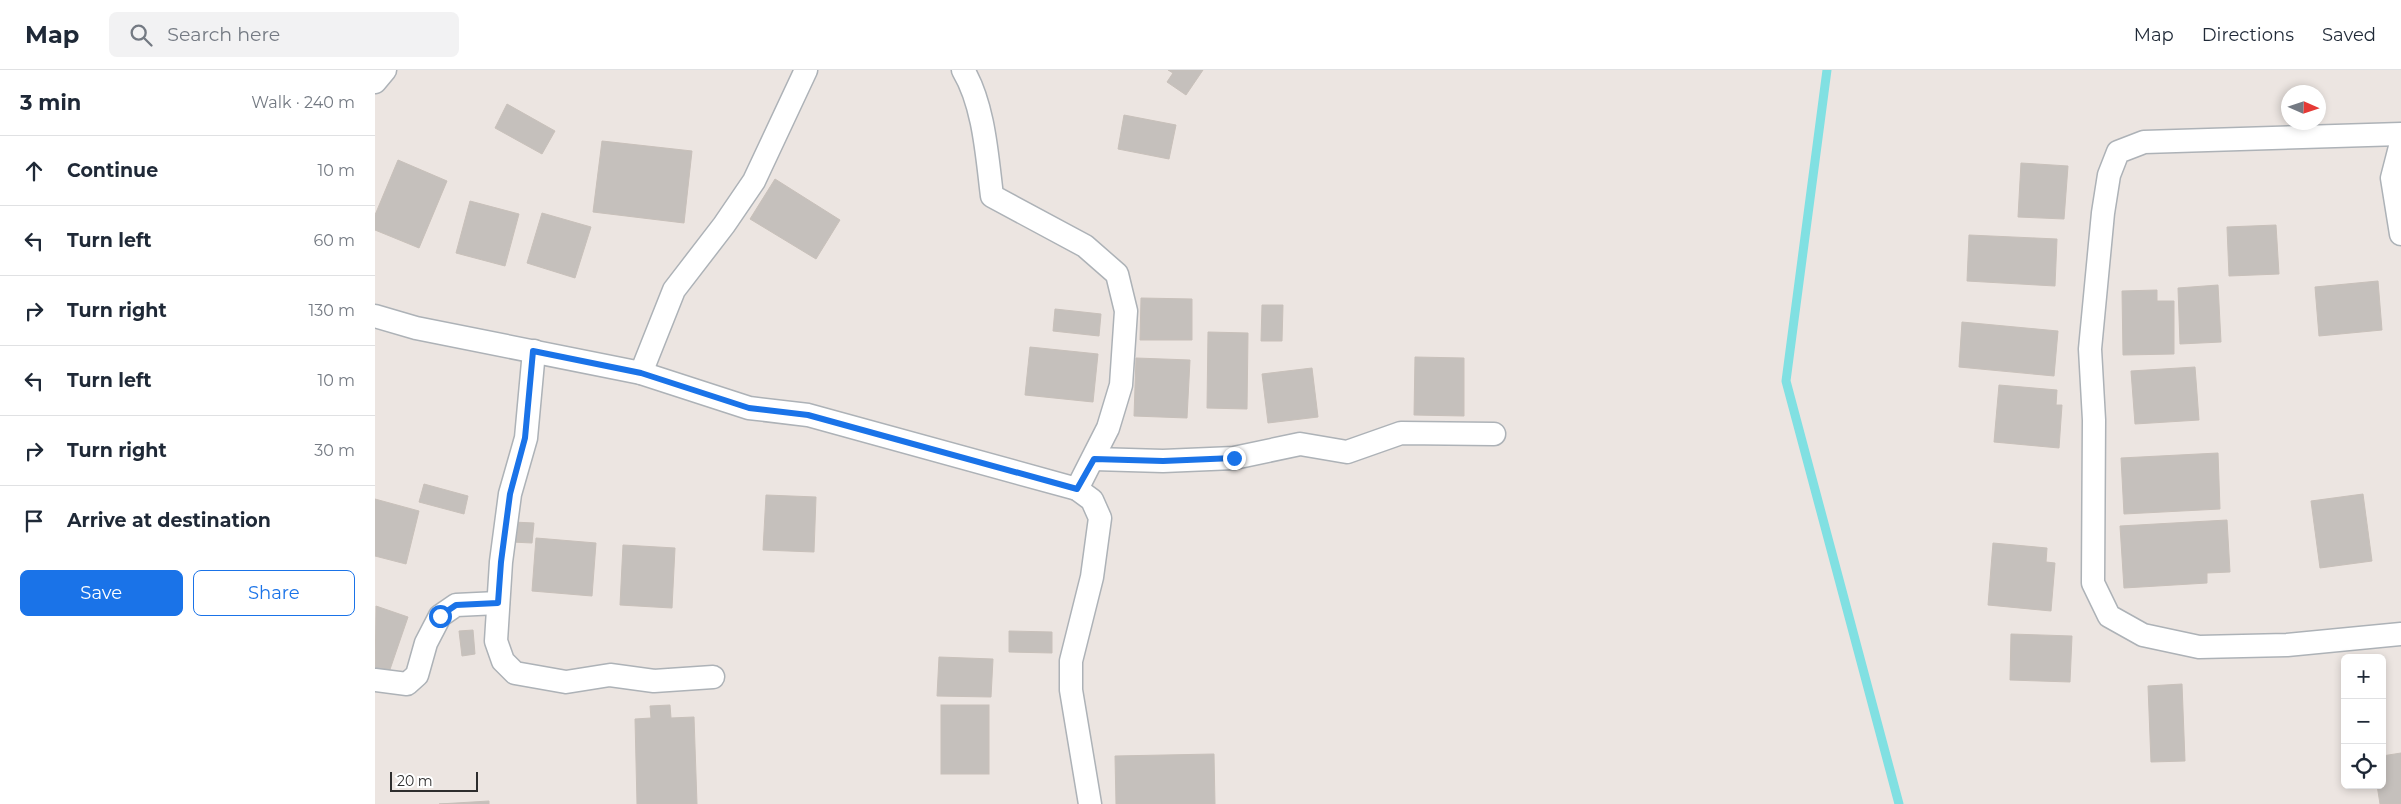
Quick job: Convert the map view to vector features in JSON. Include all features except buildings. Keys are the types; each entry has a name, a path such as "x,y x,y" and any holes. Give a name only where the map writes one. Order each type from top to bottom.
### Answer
{"street":[{"path":"375,82 385,70"},
{"path":"641,373 674,290 724,225 754,181 806,70"},
{"path":"963,70 970,82 985,139 992,196 1085,246 1117,274 1126,311 1121,385 1108,428 1094,459 1077,489"},
{"path":"2401,134 2144,142 2119,152 2109,175 2103,213 2090,349 2094,420 2093,583 2109,616 2143,635 2199,648 2287,645 2401,634"},
{"path":"2401,143 2392,178 2401,234"},
{"path":"375,316 416,328 641,373 749,408 808,415 1077,489 1092,500 1100,518 1091,577 1071,661 1071,690 1090,804"},
{"path":"533,351 525,438 510,494 501,562 496,641 503,661 515,673 566,682 610,674 653,681 713,678"},
{"path":"1094,459 1163,461 1234,458 1300,444 1347,452 1401,433 1494,434"},
{"path":"375,680 407,684 417,675 426,642 440,616 456,605 498,603"}],"waterway":[{"path":"1827,70 1786,381 1899,804"}],"route":[{"path":"440,616 456,605 498,603 501,562 510,494 525,438 533,351 641,373 749,408 808,415 1077,489 1094,459 1163,461 1234,458"}]}
